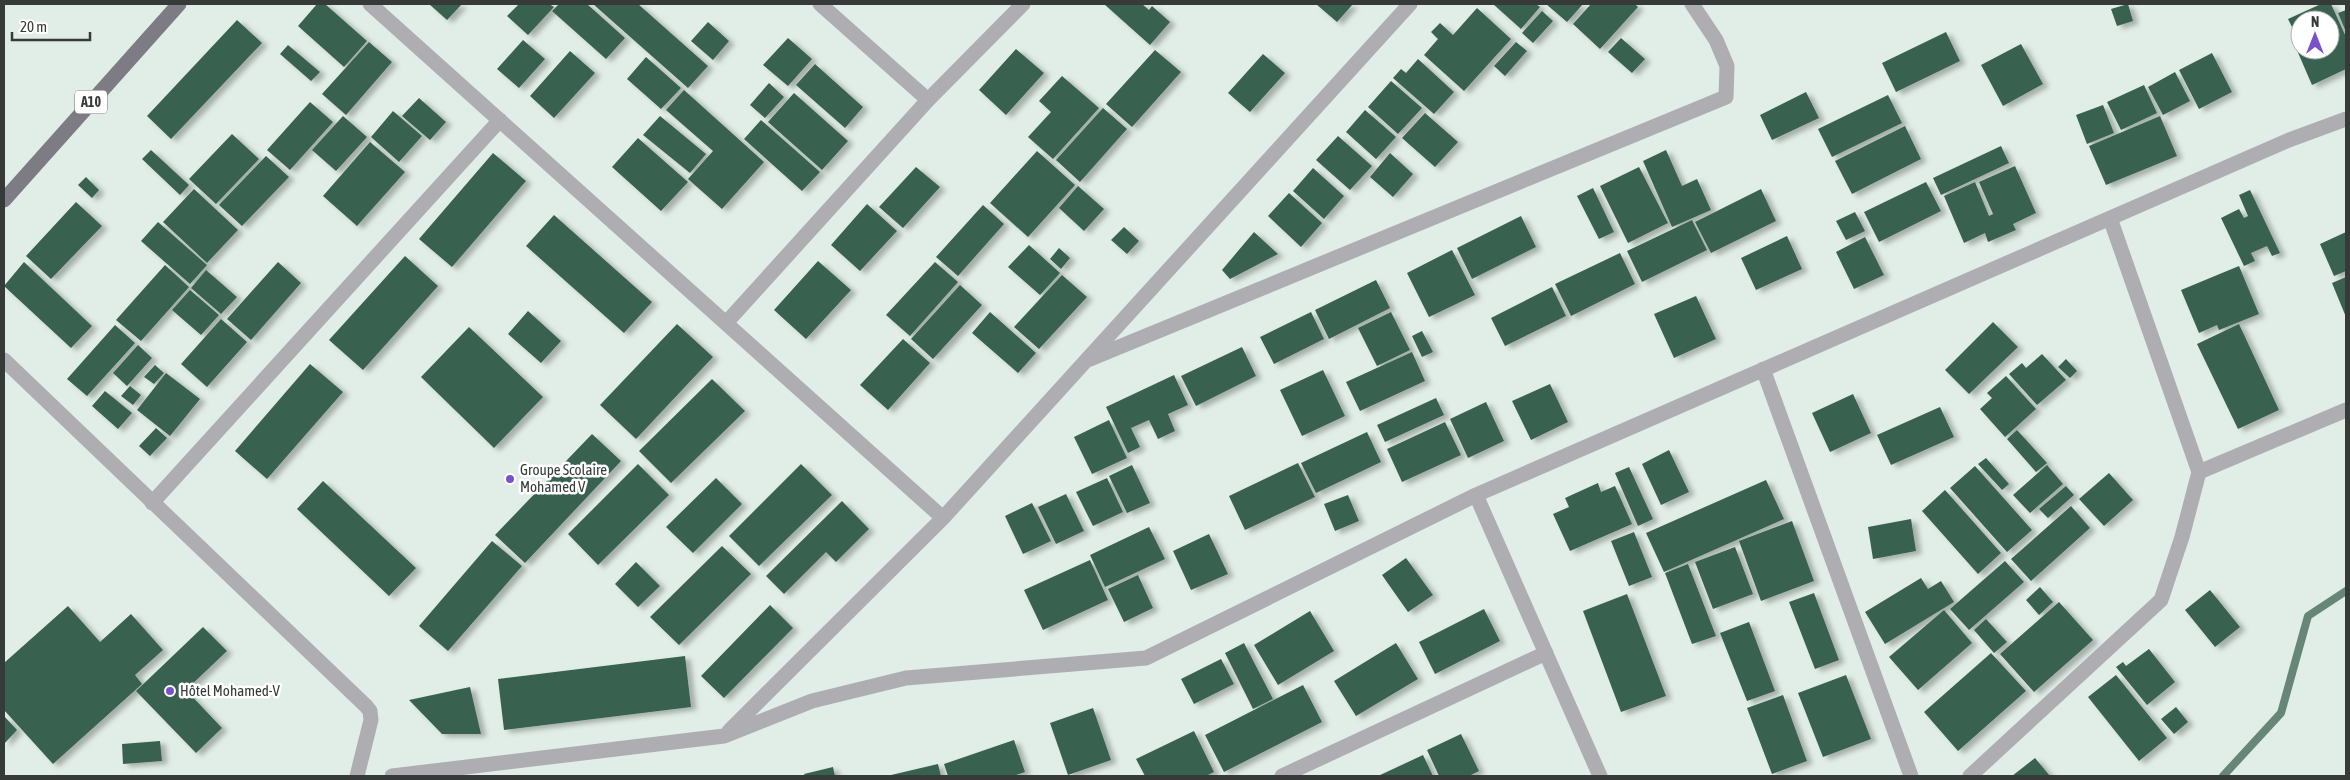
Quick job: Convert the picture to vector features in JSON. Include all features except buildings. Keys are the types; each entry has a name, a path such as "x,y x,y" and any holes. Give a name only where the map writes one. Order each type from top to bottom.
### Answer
{"main road":[{"name":"A10","path":"4,200 179,4"}],"street":[{"path":"370,4 943,518"},
{"path":"820,4 928,100"},
{"path":"726,323 928,100 1023,4"},
{"path":"724,736 943,518 1410,4"},
{"path":"1085,362 1726,97 1728,66 1716,40 1692,4"},
{"path":"392,776 724,736 812,702 906,678 1146,658 1476,495 2290,140 2346,119"},
{"path":"152,503 500,120"},
{"path":"1970,776 2161,600 2182,537 2199,472 2110,218"},
{"path":"4,360 366,706 370,711 371,720 357,776"},
{"path":"1763,369 1912,776"},
{"path":"2199,472 2346,410"},
{"path":"1476,495 1600,776"},
{"path":"1282,776 1546,653"}],"waterway":[{"path":"2223,776 2281,713 2308,616 2346,591"}],"place":[{"name":"Groupe Scolaire Mohamed V","path":"510,479"},
{"name":"Hôtel Mohamed-V","path":"170,691"}]}
